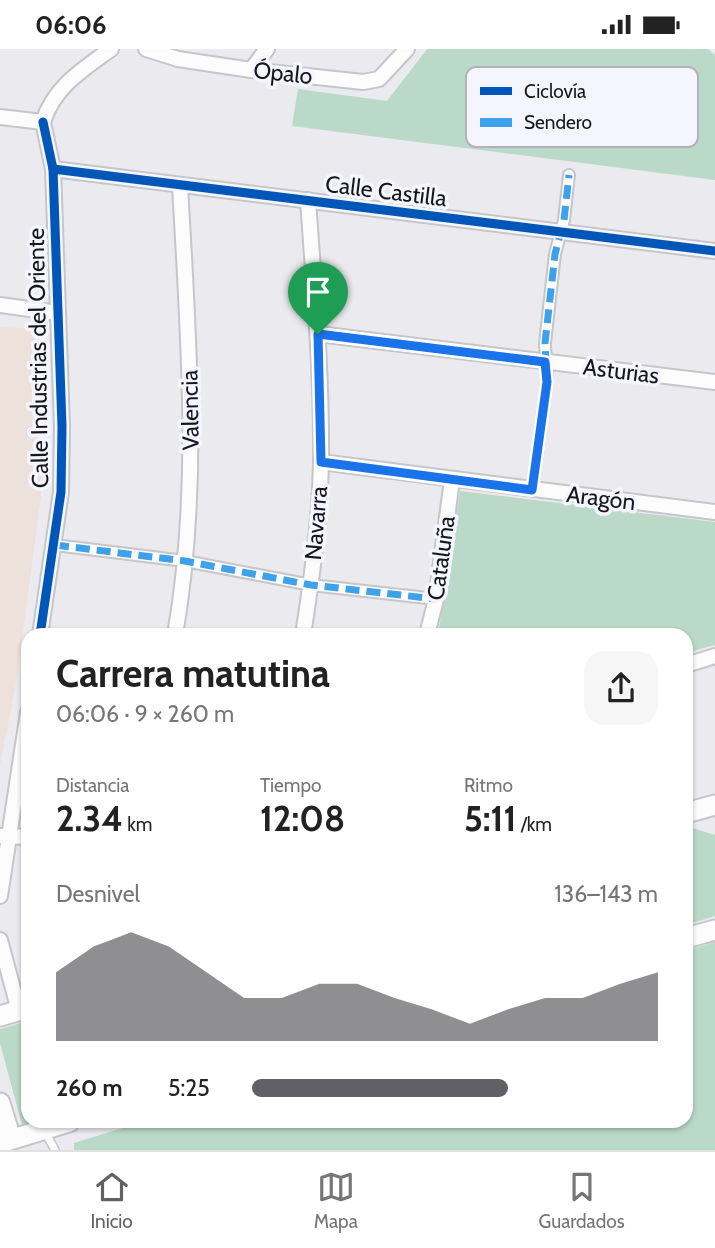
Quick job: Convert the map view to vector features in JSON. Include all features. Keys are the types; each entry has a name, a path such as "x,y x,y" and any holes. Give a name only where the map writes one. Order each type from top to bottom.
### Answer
{"main road":[{"path":"693,936 715,930"},
{"path":"0,1104 5,1141 47,1128"}],"street":[{"path":"0,117 43,122 48,106 63,85 111,49"},
{"name":"Ópalo","path":"146,49 178,59 363,82 379,79 407,49"},
{"path":"251,70 267,49"},
{"name":"Calle Industrias del Oriente","path":"41,628 61,492 62,426 53,169 43,122"},
{"name":"Calle Castilla","path":"53,169 715,251"},
{"path":"532,490 547,382 545,362 559,233 564,220 569,175"},
{"name":"Valencia","path":"176,628 191,485 191,414 180,185"},
{"name":"Navarra","path":"304,628 311,585 321,462 318,334 308,201"},
{"path":"0,305 58,313"},
{"name":"Asturias","path":"318,334 715,382"},
{"name":"Aragón","path":"321,462 715,512"},
{"name":"Cataluña","path":"429,628 436,599 452,480"},
{"path":"55,545 185,561 311,585 436,599"},
{"path":"693,663 715,656"},
{"path":"0,896 4,836 21,748"},
{"path":"0,940 16,1012"}],"lane":[{"path":"43,1129 55,1150"}],"shaded area":[{"path":"0,327 35,329 41,496 23,628 21,628 16,683 0,765"}],"green space":[{"path":"427,49 708,49 715,55 715,180 292,126 298,89 387,101"},
{"path":"460,491 715,522 715,645 693,651 693,628 439,628"},
{"path":"693,828 715,835 715,916 693,923"},
{"path":"715,942 715,1150 74,1150 74,1143 123,1128 693,1128 693,949"},
{"path":"21,1023 21,1121 0,1043 0,1029"}],"marked path":[{"path":"532,490 547,382 545,343 555,254 564,220 569,175"},
{"path":"55,545 185,561 311,585 436,599"}],"cycle path":[{"path":"41,628 61,492 62,426 53,169 43,122"},
{"path":"53,169 715,251"}],"route":[{"path":"318,334 545,362 547,382 532,490 321,462 318,334"}]}
